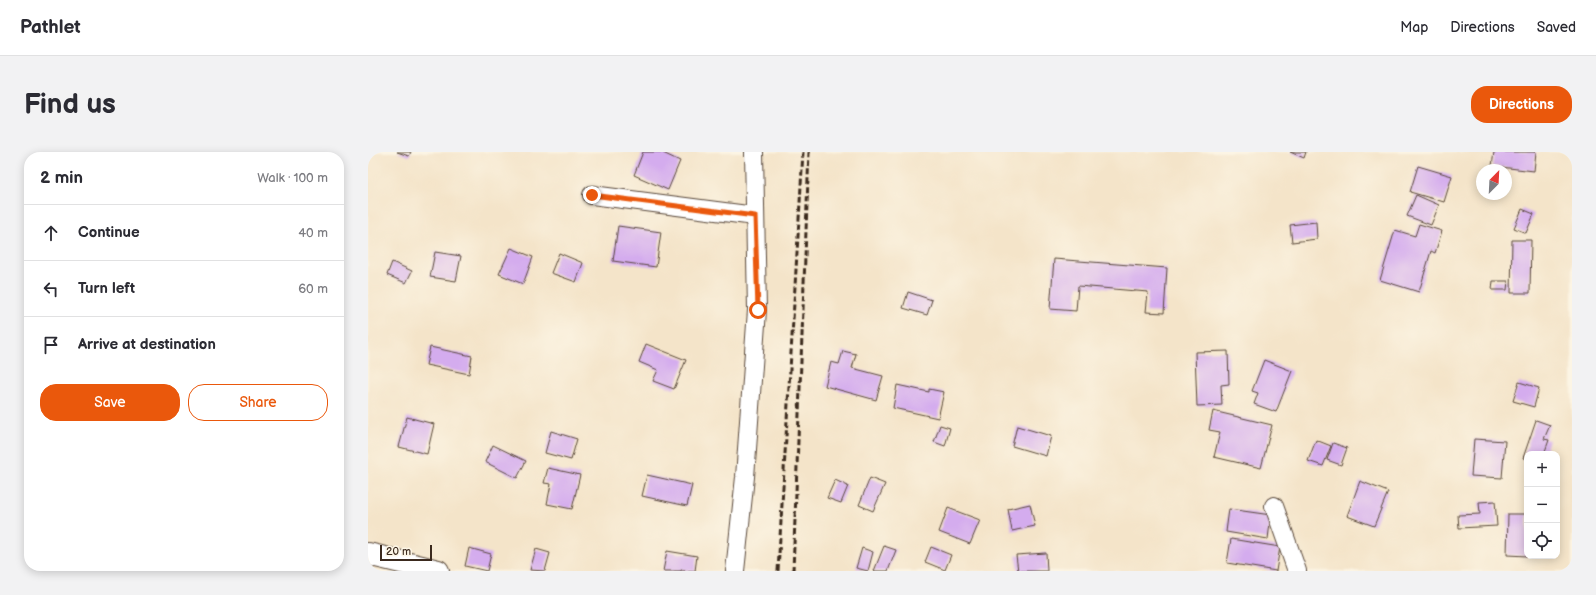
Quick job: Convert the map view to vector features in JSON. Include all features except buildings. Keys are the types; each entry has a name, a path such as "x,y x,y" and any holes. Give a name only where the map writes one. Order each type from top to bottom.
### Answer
{"street":[{"path":"735,571 745,477 758,310 754,152"},
{"path":"592,195 755,216"},
{"path":"1274,506 1297,571"},
{"path":"368,554 438,571"}],"railway":[{"path":"778,571 803,152"},
{"path":"793,571 809,152"}],"route":[{"path":"592,195 755,216 758,310"}]}
